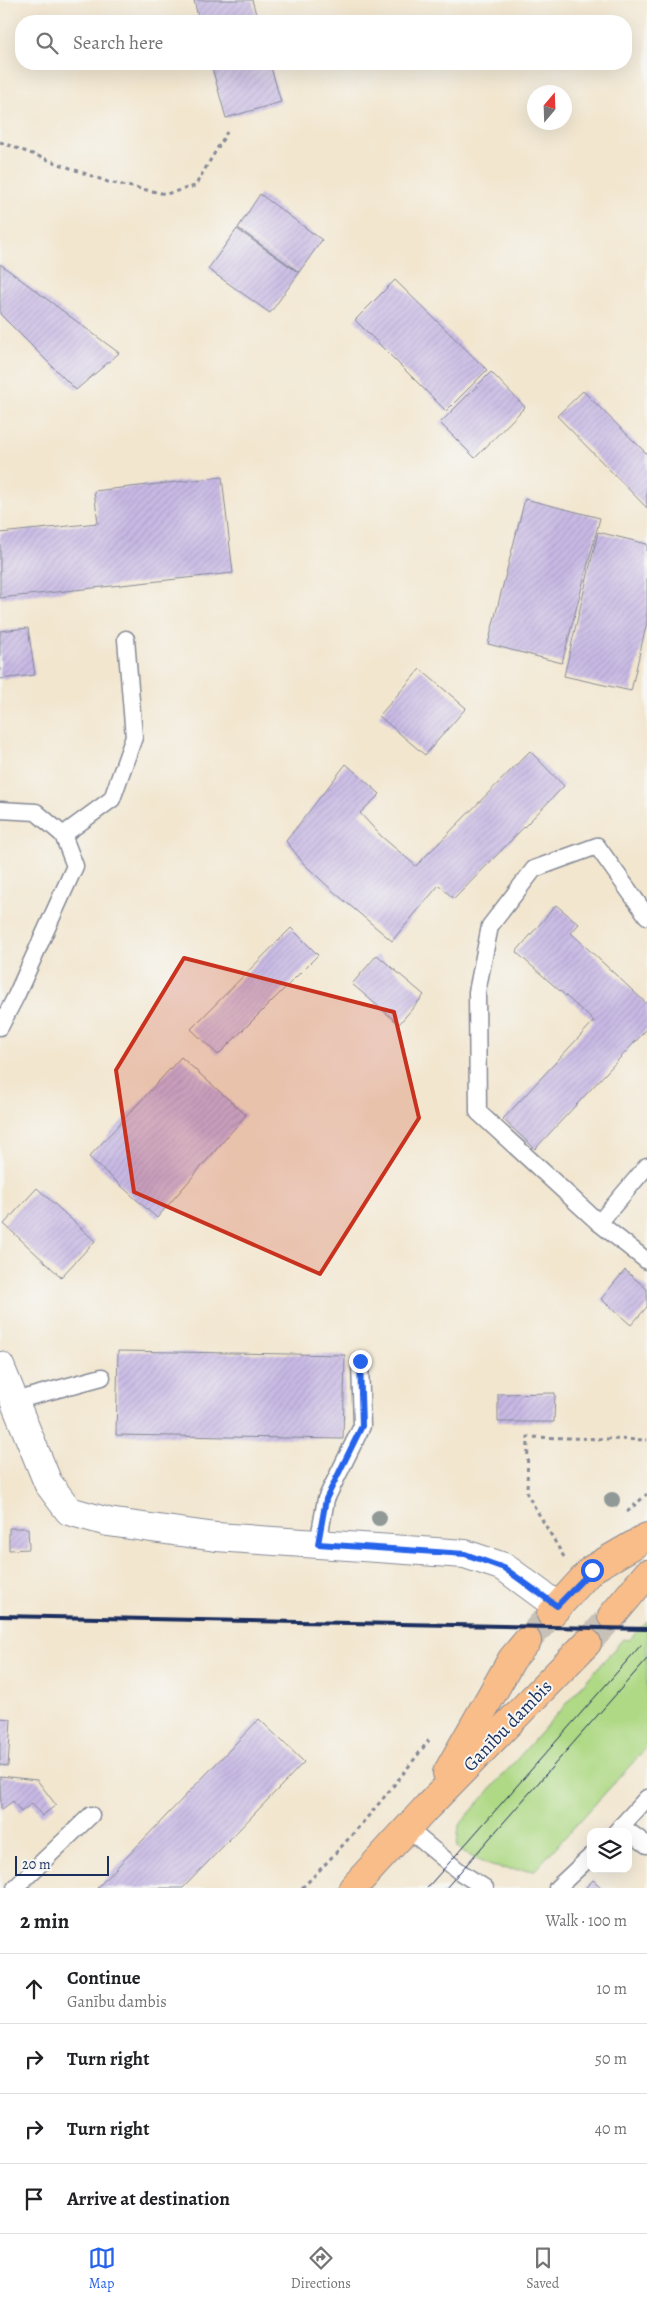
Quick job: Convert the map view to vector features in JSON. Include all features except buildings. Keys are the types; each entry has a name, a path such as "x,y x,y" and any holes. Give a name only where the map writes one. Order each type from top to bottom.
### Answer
{"main road":[{"path":"554,1610 592,1570 647,1537"},
{"path":"612,1616 647,1574"},
{"name":"Ganību dambis","path":"427,1807 512,1659 527,1642"},
{"name":"Ganību dambis","path":"353,1888 427,1807 587,1643"}],"street":[{"path":"0,1366 48,1483 69,1511 108,1522 216,1537 465,1554 504,1568 554,1610"}],"lane":[{"path":"62,835 112,799 134,737 126,639"},
{"path":"0,810 36,812 62,835 75,866 0,1027"},
{"path":"647,916 597,846 534,870 490,926 477,992 478,1112 599,1223 647,1261"},
{"path":"599,1223 647,1166"},
{"path":"318,1544 326,1499 362,1426 360,1361"},
{"path":"14,1401 102,1377"},
{"path":"620,1828 647,1798"},
{"path":"15,1888 91,1815"},
{"path":"408,1829 460,1872 485,1888"},
{"path":"632,1836 647,1845"},
{"path":"557,1888 587,1860"}],"path":[{"path":"0,142 108,182 166,194 195,186 226,132"},
{"path":"569,1566 526,1494 528,1437 647,1440"}],"highlighted area":[{"path":"184,958 394,1012 419,1118 320,1274 134,1192 116,1070"}],"green space":[{"path":"647,1621 647,1747 535,1870 502,1868 485,1864 457,1847 459,1825 623,1639 629,1640"}],"tunnel":[{"path":"527,1641 551,1614"},
{"path":"587,1643 612,1616"}],"tram line":[{"path":"427,1888 641,1645"},
{"path":"446,1888 647,1659"}],"railway":[{"path":"0,1616 647,1629"}],"route":[{"path":"360,1361 362,1426 326,1499 318,1544 465,1554 504,1568 557,1606 592,1570"}]}
